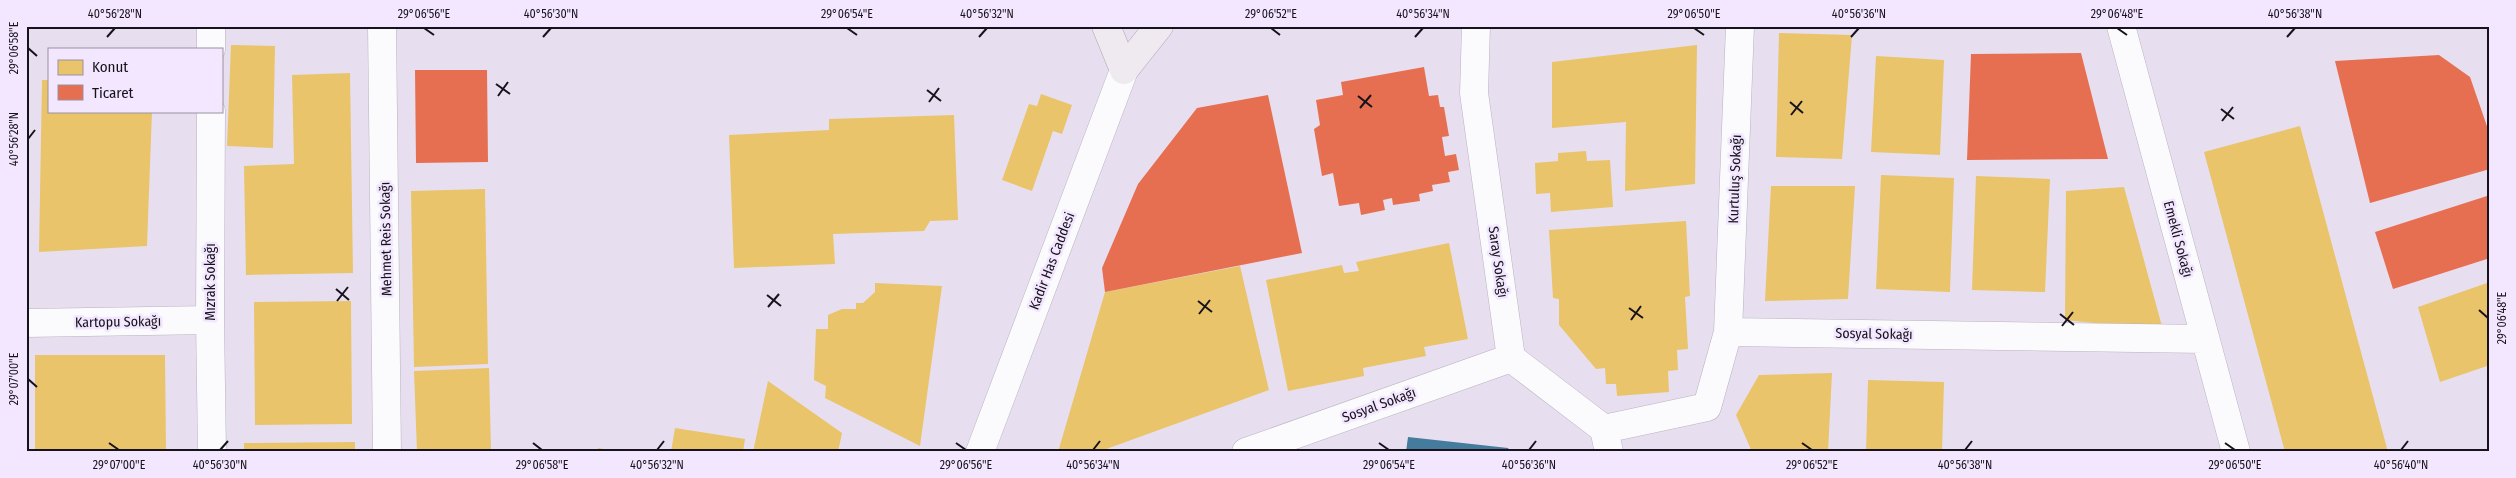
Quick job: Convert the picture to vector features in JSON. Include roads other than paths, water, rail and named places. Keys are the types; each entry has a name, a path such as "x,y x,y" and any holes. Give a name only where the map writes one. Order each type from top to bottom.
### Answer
{"main road":[{"path":"1106,26 1124,70 1159,26"}],"street":[{"path":"211,26 211,48"},
{"name":"Mehmet Reis Sokağı","path":"382,26 387,452"},
{"name":"Saray Sokağı","path":"1476,26 1474,93 1511,358"},
{"name":"Kurtuluş Sokağı","path":"1728,332 1740,26"},
{"name":"Emekli Sokağı","path":"2121,26 2236,452"},
{"name":"Kadir Has Caddesi","path":"980,452 1124,70"},
{"name":"Mızrak Sokağı","path":"211,112 210,320 212,452"},
{"name":"Kartopu Sokağı","path":"26,323 210,320"},
{"path":"1511,358 1607,440 1707,407 1728,332"},
{"name":"Sosyal Sokağı","path":"1728,332 2204,339"},
{"name":"Sosyal Sokağı","path":"1246,452 1511,358"}]}
